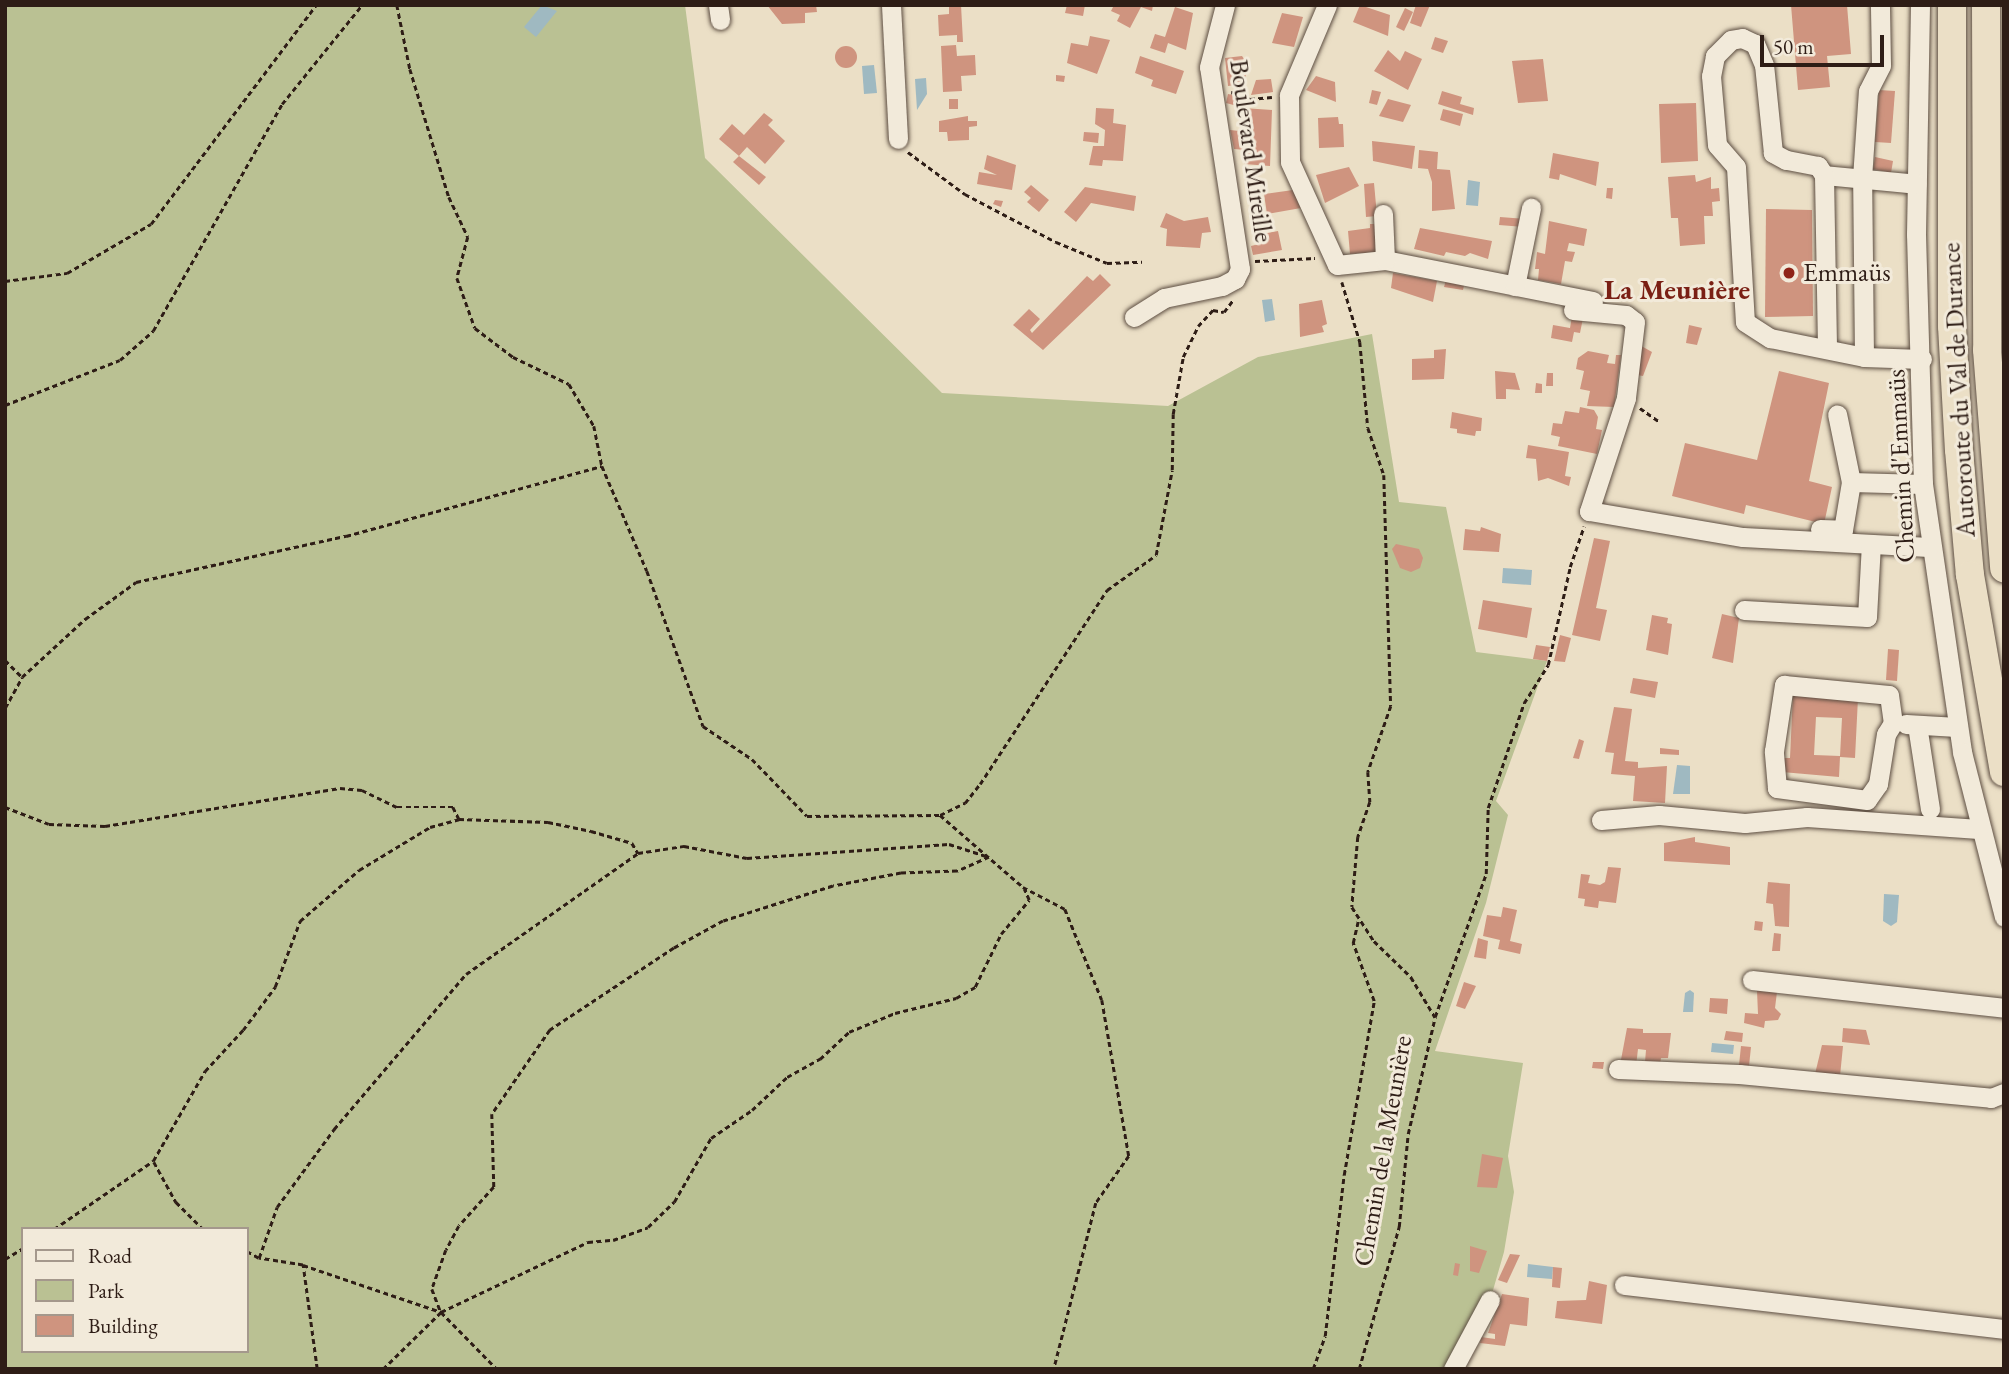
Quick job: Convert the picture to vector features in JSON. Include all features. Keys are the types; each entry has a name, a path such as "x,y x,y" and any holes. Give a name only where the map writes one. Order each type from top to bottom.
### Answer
{"highway":[{"name":"Autoroute du Val de Durance","path":"1952,5 1951,300 1958,437 1970,575 2004,772"},
{"name":"Autoroute du Val de Durance","path":"1986,5 1987,350 2004,568"}],"street":[{"path":"891,5 898,139"},
{"name":"Boulevard Mireille","path":"1134,317 1164,298 1237,270 1210,56 1225,5"},
{"path":"1327,5 1289,95 1290,162 1337,265 1385,260 1606,302"},
{"path":"1864,357 1862,178 1868,91 1881,65 1880,5"},
{"name":"Chemin d'Emmaüs","path":"1920,5 1917,184 1923,484 1929,547 1958,727 1979,829 2004,918"},
{"path":"1827,347 1824,175 1818,166 1786,160 1773,153 1764,65 1755,44 1742,38 1731,40 1715,56 1711,76 1717,145 1736,167 1745,322 1770,338 1827,347 1864,357 1922,359"},
{"path":"1824,175 1917,184"},
{"path":"1515,286 1531,208"},
{"path":"1383,214 1385,260"},
{"path":"1573,310 1626,315 1635,322 1626,398 1589,511 1743,537 1929,547"},
{"path":"1718,520 1843,530 1851,482 1837,414"},
{"path":"1851,482 1923,484"},
{"path":"1744,610 1867,617 1871,544"},
{"path":"1784,685 1889,695 1893,723 1886,734 1878,784 1867,800 1777,788 1774,751 1784,685"},
{"path":"1893,723 1958,727"},
{"path":"1917,725 1930,809"},
{"path":"1601,820 1659,815 1745,823 1807,817 1979,829"},
{"path":"1752,980 2004,1008"},
{"path":"1618,1069 1739,1074 1991,1098 2004,1093"},
{"path":"1624,1285 2004,1329"},
{"path":"1453,1369 1490,1300"}],"path":[{"path":"5,281 67,273 151,224 316,5"},
{"path":"5,405 120,360 153,331 282,104 362,5"},
{"path":"397,5 410,69 449,197 468,237 457,278 475,328 513,357 569,384 594,426 602,466 647,571 703,726 752,759 807,816 940,815 965,803 1107,590 1156,555 1172,470 1173,414 1183,357 1198,326 1213,310 1230,307 1237,270 1322,258 1337,265 1360,342 1368,428 1383,468 1391,706 1368,772 1370,802 1358,837 1352,907 1358,921 1411,977 1435,1017"},
{"path":"1214,86 1250,99 1289,95"},
{"path":"898,139 901,147 965,194 1056,242 1107,263 1142,262"},
{"path":"1626,398 1660,422"},
{"path":"5,708 22,677 85,620 136,582 346,536 602,466"},
{"name":"Chemin de la Meunière","path":"1359,1369 1399,1227 1409,1134 1435,1017 1486,874 1488,808 1524,703 1548,665 1570,567 1589,511"},
{"path":"5,660 22,677"},
{"path":"5,807 48,824 105,826 340,788 362,790 397,807 453,807 459,819"},
{"path":"940,815 1023,887 1065,909 1102,1000 1129,1156 1096,1203 1054,1369"},
{"path":"57,1227 153,1161 205,1071 243,1030 275,987 300,921 359,870 430,827 459,819 559,824 632,843 638,853"},
{"path":"259,1258 277,1207 334,1129 466,974 638,853 684,846 747,858 949,844 989,857"},
{"path":"497,1369 442,1312 432,1289 446,1250 459,1226 494,1187 492,1114 550,1030 674,948 723,922 833,886 901,873 957,871 989,857"},
{"path":"383,1369 422,1326 442,1312 588,1242 613,1240 649,1227 674,1202 711,1138 752,1110 786,1077 820,1059 849,1031 895,1013 956,998 975,987 1001,934 1029,900 1023,887"},
{"path":"1313,1369 1325,1336 1344,1175 1374,1001 1353,943 1358,921"},
{"path":"153,1161 176,1202 201,1227"},
{"path":"5,1259 21,1249"},
{"path":"248,1252 259,1258 303,1265 442,1312"},
{"path":"303,1265 317,1369"}],"green space":[{"path":"5,5 685,5 705,158 942,393 1168,406 1258,357 1372,334 1399,502 1446,507 1476,652 1547,661 1496,801 1508,815 1486,903 1435,1051 1523,1063 1508,1156 1514,1192 1504,1252 1477,1346 1462,1369 5,1369"}],"water":[{"path":"542,5 557,11 536,37 524,27"},
{"path":"874,65 877,93 864,94 862,66"},
{"path":"926,78 927,94 917,110 915,79"},
{"path":"1468,180 1480,182 1478,206 1466,205"},
{"path":"1272,299 1275,320 1265,322 1262,300"},
{"path":"1503,568 1532,570 1531,585 1502,583"},
{"path":"1677,765 1690,766 1690,794 1673,794"},
{"path":"1884,894 1899,895 1897,922 1891,926 1883,921"},
{"path":"1690,990 1694,993 1693,1012 1683,1012 1685,993"},
{"path":"1712,1043 1734,1045 1733,1054 1711,1052"},
{"path":"1528,1264 1553,1267 1552,1279 1527,1277"}],"building":[{"path":"767,5 816,5 817,12 805,13 805,23 782,24"},
{"path":"961,5 963,42 957,42 957,35 939,36 938,15 949,14 949,6"},
{"path":"1067,5 1085,5 1083,16 1065,13"},
{"path":"1114,5 1153,5 1152,11 1141,7 1130,28 1117,21 1120,15 1111,11"},
{"path":"1360,5 1390,15 1388,36 1353,22"},
{"path":"1416,5 1430,5 1421,27 1410,23"},
{"path":"1791,5 1847,5 1851,54 1827,56 1830,87 1798,90"},
{"path":"1175,7 1193,13 1186,50 1168,43 1165,53 1150,48 1155,34 1165,37"},
{"path":"1405,8 1413,12 1404,31 1396,27"},
{"path":"1282,13 1303,17 1294,47 1272,43"},
{"path":"1090,36 1110,40 1097,74 1067,63 1071,43 1088,46"},
{"path":"1435,37 1448,41 1443,53 1431,49"},
{"path":"956,45 957,56 975,55 976,75 961,76 962,91 943,92 941,46"},
{"path":"846,46 854,49 857,57 854,65 846,68 838,65 835,57 838,49"},
{"path":"1388,50 1400,61 1405,51 1422,59 1408,90 1374,71"},
{"path":"1140,56 1184,71 1176,94 1151,86 1153,80 1135,73"},
{"path":"1242,56 1249,66 1243,84 1228,86 1225,58"},
{"path":"1543,59 1548,101 1518,103 1512,61"},
{"path":"1056,75 1065,76 1064,82 1056,81"},
{"path":"1316,76 1335,82 1336,102 1306,90"},
{"path":"1271,79 1273,92 1251,95 1256,80"},
{"path":"1372,90 1381,92 1377,105 1369,103"},
{"path":"1879,90 1895,91 1891,143 1875,142"},
{"path":"1442,91 1462,97 1460,104 1474,108 1473,115 1438,104"},
{"path":"1228,94 1243,97 1241,107 1226,103"},
{"path":"949,99 958,99 958,109 949,109"},
{"path":"1388,99 1411,105 1403,122 1379,116"},
{"path":"1696,103 1698,161 1661,163 1659,104"},
{"path":"1096,108 1114,109 1113,123 1126,125 1123,161 1103,160 1102,166 1089,165 1093,146 1104,146 1105,130 1095,124"},
{"path":"1243,108 1272,110 1270,166 1244,164 1246,150 1234,149 1230,130 1249,132 1242,119"},
{"path":"1443,109 1463,114 1460,126 1440,120"},
{"path":"764,113 773,120 768,125 785,141 765,164 747,147 739,156 719,139 732,124 744,135"},
{"path":"968,116 968,121 977,121 977,126 969,127 969,140 948,141 947,132 939,132 939,121"},
{"path":"1338,117 1339,124 1343,124 1344,147 1319,148 1318,118"},
{"path":"1084,132 1099,133 1098,143 1083,141"},
{"path":"1372,141 1415,146 1412,169 1373,161"},
{"path":"1419,150 1438,152 1437,169 1450,170 1455,209 1432,211 1432,182 1428,169 1418,168"},
{"path":"1553,153 1599,162 1596,186 1560,174 1559,180 1549,178"},
{"path":"987,155 1016,165 1012,190 977,184 979,172 997,175 984,169"},
{"path":"739,156 766,177 759,185 733,162"},
{"path":"1875,157 1893,161 1891,173 1873,169"},
{"path":"1349,167 1359,186 1325,203 1316,175"},
{"path":"1695,175 1696,182 1711,177 1711,189 1719,188 1720,201 1712,202 1713,216 1704,216 1705,244 1680,246 1678,218 1671,218 1668,177"},
{"path":"1374,183 1377,216 1366,217 1364,184"},
{"path":"1031,185 1049,200 1039,212 1027,202 1031,198 1024,192"},
{"path":"1085,187 1136,196 1134,211 1091,203 1076,222 1064,212"},
{"path":"1607,188 1613,188 1612,199 1606,198"},
{"path":"1293,190 1301,208 1267,214 1264,194"},
{"path":"995,200 1003,201 1001,207 993,204"},
{"name":"Emmaüs","path":"1766,209 1812,210 1813,316 1765,317"},
{"path":"1166,213 1184,221 1208,217 1211,232 1202,233 1200,248 1166,246 1167,229 1160,227"},
{"path":"1500,217 1526,219 1524,227 1499,225"},
{"path":"1549,221 1587,229 1584,246 1569,243 1567,251 1575,252 1572,262 1565,261 1561,284 1538,280 1539,269 1535,269 1537,252 1545,254"},
{"path":"1370,224 1377,224 1379,252 1350,254 1348,231 1370,228"},
{"path":"1420,228 1492,241 1488,259 1470,253 1465,256 1446,252 1444,256 1414,249"},
{"path":"1278,231 1282,250 1253,255 1251,246 1259,244 1257,235"},
{"path":"1393,273 1437,281 1433,302 1391,288"},
{"path":"1100,274 1111,285 1043,350 1013,325 1029,309 1040,319 1030,330 1032,333 1087,276 1093,281"},
{"path":"1446,280 1465,281 1463,290 1444,287"},
{"path":"1322,300 1327,324 1322,326 1324,332 1300,337 1299,304"},
{"path":"1572,316 1583,318 1580,333 1574,332 1572,342 1551,338 1553,325 1570,328"},
{"path":"1689,325 1702,328 1697,345 1686,343"},
{"path":"1636,343 1652,352 1643,376 1631,374"},
{"path":"1446,349 1444,379 1412,380 1412,359 1434,358 1434,350"},
{"path":"1588,351 1609,355 1607,363 1615,364 1616,355 1621,355 1614,407 1587,406 1590,391 1580,389 1584,371 1576,369 1578,358"},
{"path":"1495,371 1515,373 1520,390 1506,389 1506,399 1496,399"},
{"path":"1779,371 1829,383 1809,481 1832,487 1824,524 1746,505 1744,514 1672,496 1685,443 1757,460"},
{"path":"1547,373 1553,373 1553,386 1546,386"},
{"path":"1536,383 1542,384 1542,393 1535,393"},
{"path":"1580,407 1594,410 1598,417 1596,429 1602,430 1597,454 1558,446 1560,437 1551,435 1553,423 1562,424 1565,411 1579,413"},
{"path":"1452,412 1482,418 1481,431 1476,431 1475,436 1457,433 1457,429 1450,428"},
{"path":"1528,445 1569,452 1565,476 1571,477 1569,486 1548,478 1538,481 1536,459 1526,458"},
{"path":"1481,527 1501,534 1499,552 1463,550 1465,529 1480,531"},
{"path":"1594,538 1610,541 1596,608 1607,610 1600,641 1572,635"},
{"path":"1396,544 1419,549 1423,558 1420,568 1411,572 1400,568 1392,549"},
{"path":"1483,600 1532,608 1527,638 1478,629"},
{"path":"1722,614 1739,618 1733,663 1712,658"},
{"path":"1652,615 1668,618 1667,623 1672,624 1668,655 1646,650"},
{"path":"1560,635 1571,638 1565,662 1554,661"},
{"path":"1536,645 1550,647 1547,661 1533,659"},
{"path":"1888,649 1899,650 1897,681 1886,680"},
{"path":"1633,678 1658,682 1655,698 1630,693"},
{"path":"1793,694 1858,698 1855,758 1840,757 1839,777 1782,772 1783,758 1790,758","holes":["1816,717 1842,718 1840,756 1814,755"]},
{"path":"1614,707 1632,709 1625,761 1638,762 1638,768 1667,766 1665,803 1633,801 1635,776 1611,774 1614,753 1605,752"},
{"path":"1579,739 1584,741 1579,759 1573,758"},
{"path":"1660,748 1679,750 1679,755 1660,754"},
{"path":"1695,837 1695,842 1730,847 1730,865 1664,861 1664,843"},
{"path":"1608,867 1621,868 1616,903 1599,901 1598,908 1584,906 1585,899 1578,898 1581,874 1590,875 1588,883 1600,885 1605,882"},
{"path":"1768,882 1790,884 1789,927 1775,926 1773,904 1766,903"},
{"path":"1503,907 1517,910 1510,941 1522,944 1520,954 1498,949 1500,940 1483,936 1487,915 1501,917"},
{"path":"1755,921 1763,922 1762,931 1754,930"},
{"path":"1774,933 1781,934 1780,951 1772,951"},
{"path":"1478,938 1488,941 1486,959 1474,957"},
{"path":"1464,982 1476,986 1465,1009 1456,1006"},
{"path":"1757,991 1777,992 1775,1008 1781,1014 1778,1020 1765,1021 1764,1028 1744,1023 1745,1013 1758,1014"},
{"path":"1710,998 1728,999 1727,1014 1709,1012"},
{"path":"1627,1028 1643,1029 1643,1033 1671,1033 1668,1058 1661,1058 1660,1064 1645,1062 1646,1050 1638,1049 1636,1066 1620,1065"},
{"path":"1843,1028 1866,1030 1870,1045 1842,1042"},
{"path":"1726,1031 1743,1033 1742,1042 1724,1040"},
{"path":"1822,1045 1843,1046 1840,1076 1815,1074"},
{"path":"1741,1046 1751,1047 1749,1066 1739,1065"},
{"path":"1593,1062 1604,1062 1603,1069 1592,1068"},
{"path":"1482,1154 1503,1158 1497,1188 1477,1187"},
{"path":"1470,1246 1487,1251 1479,1273 1470,1271"},
{"path":"1510,1254 1520,1255 1507,1283 1498,1280"},
{"path":"1455,1263 1460,1264 1458,1276 1453,1275"},
{"path":"1553,1267 1562,1268 1560,1288 1552,1287"},
{"path":"1589,1281 1607,1285 1602,1324 1555,1318 1557,1301 1586,1300"},
{"path":"1502,1294 1529,1298 1527,1326 1510,1324 1505,1346 1480,1343 1481,1337 1495,1339 1495,1334 1488,1333"}],"place":[{"name":"Emmaüs","path":"1789,273"}],"district":[{"name":"La Meunière","path":"1677,289"}]}
